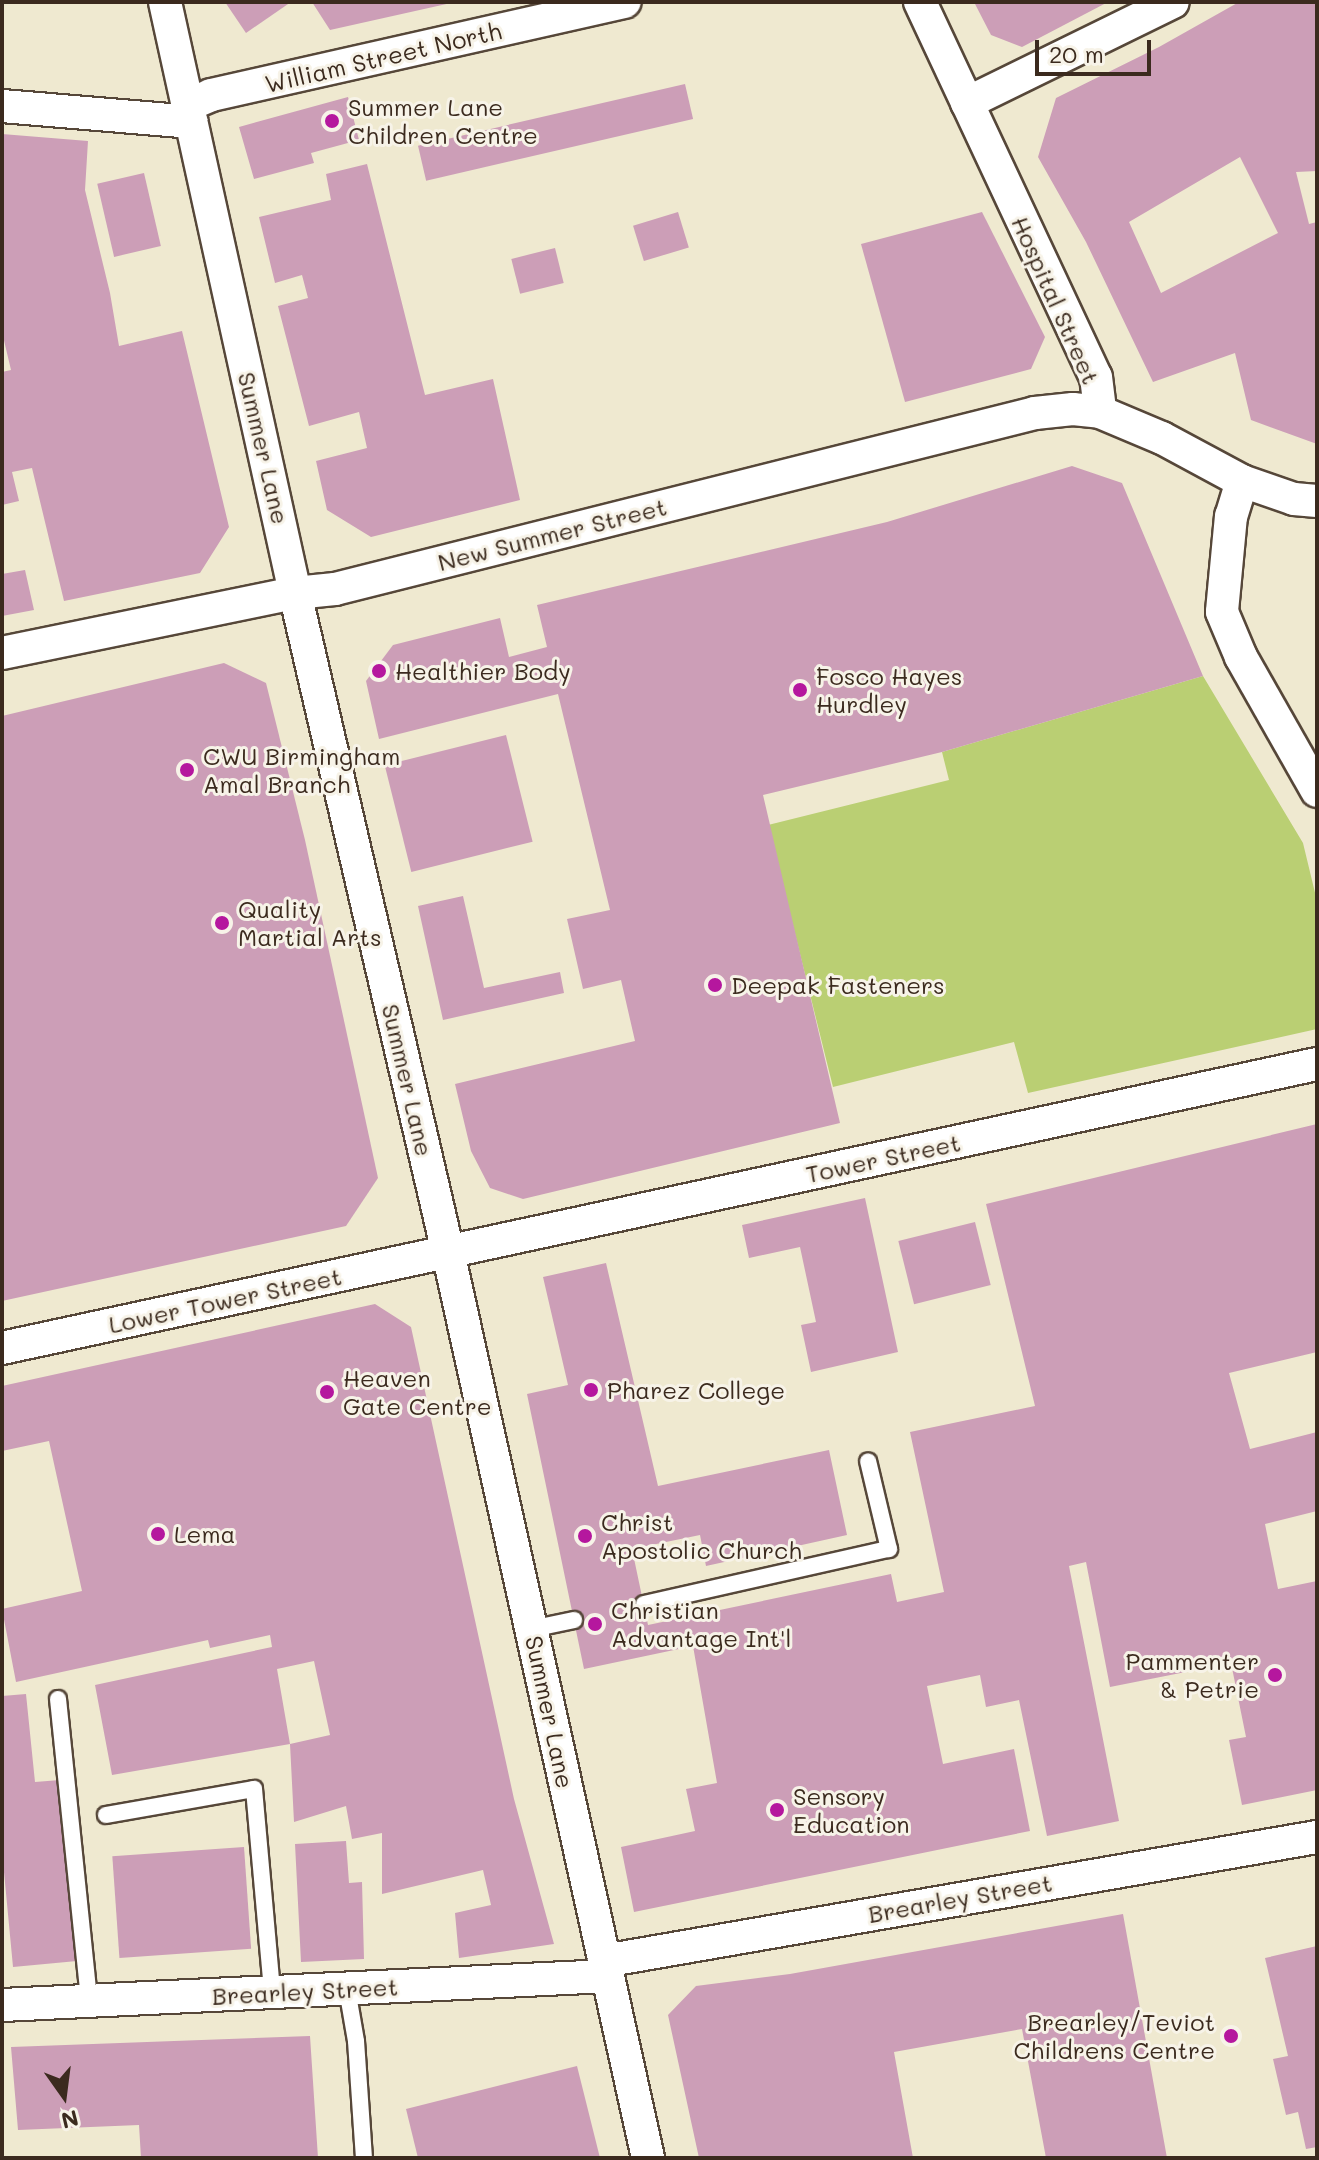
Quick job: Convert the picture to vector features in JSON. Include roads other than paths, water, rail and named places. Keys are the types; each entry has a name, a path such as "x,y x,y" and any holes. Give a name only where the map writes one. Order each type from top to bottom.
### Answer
{"street":[{"name":"Summer Lane","path":"165,2 295,593 448,1252 648,2158"},
{"name":"William Street North","path":"190,114 211,95 625,2"},
{"name":"Hospital Street","path":"920,2 1096,377 1100,412 1162,438 1242,481 1294,499 1317,501"},
{"path":"967,103 1173,2"},
{"path":"2,106 190,114"},
{"name":"New Summer Street","path":"2,653 295,593 335,589 1035,413 1073,409 1100,412"},
{"path":"1242,481 1231,516 1222,612 1241,657 1317,791"},
{"name":"Tower Street","path":"448,1252 1317,1064"},
{"name":"Lower Tower Street","path":"2,1348 448,1252"},
{"name":"Brearley Street","path":"2,2005 347,1989 606,1968 1317,1837"}],"lane":[{"path":"644,1604 889,1549 868,1461"},
{"path":"531,1629 574,1620"},
{"path":"58,1699 89,2000"},
{"path":"106,1815 254,1789 272,1992"},
{"path":"347,1989 356,2041 364,2158"}],"place":[{"name":"Summer Lane Children Centre","path":"332,121"},
{"name":"Healthier Body","path":"379,671"},
{"name":"Fosco Hayes Hurdley","path":"800,690"},
{"name":"CWU Birmingham Amal Branch","path":"187,770"},
{"name":"Quality Martial Arts","path":"222,923"},
{"name":"Deepak Fasteners","path":"715,985"},
{"name":"Pharez College","path":"591,1390"},
{"name":"Heaven Gate Centre","path":"327,1392"},
{"name":"Lema","path":"158,1534"},
{"name":"Christ Apostolic Church","path":"585,1536"},
{"name":"Christian Advantage Int'l","path":"595,1624"},
{"name":"Pammenter & Petrie","path":"1275,1675"},
{"name":"Sensory Education","path":"777,1810"},
{"name":"Brearley/Teviot Childrens Centre","path":"1231,2036"}]}
